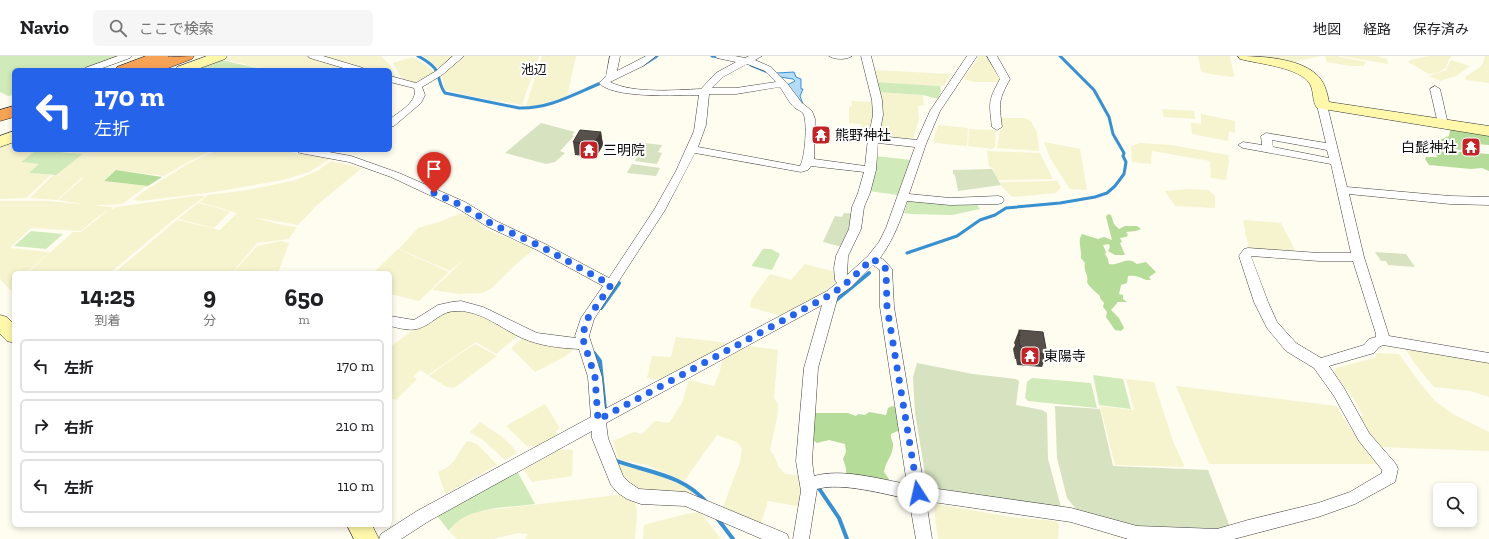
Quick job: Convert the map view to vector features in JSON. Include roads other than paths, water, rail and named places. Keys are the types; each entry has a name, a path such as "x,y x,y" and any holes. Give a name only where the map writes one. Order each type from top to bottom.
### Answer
{"highway":[{"path":"128,68 161,56"},
{"path":"153,68 186,56"},
{"path":"0,116 12,112"},
{"path":"0,126 12,122"}],"street":[{"path":"94,68 127,56"},
{"path":"187,68 220,56"},
{"path":"313,56 353,68"},
{"path":"417,86 437,74 459,56"},
{"path":"611,76 615,56"},
{"path":"651,56 639,66 611,76 605,80 604,83 616,89 642,92 736,91 783,84"},
{"path":"690,149 801,169 804,168 808,162 810,145 810,117 807,111 798,105 783,84 768,69 752,58 720,56"},
{"path":"834,56 847,56"},
{"path":"846,284 841,280 840,268 842,256 855,229 858,207 870,170 873,156 873,139 878,107 866,56"},
{"path":"387,539 423,516 507,469 832,294 846,284 872,259 884,244 892,228 921,144 935,111 972,56"},
{"path":"992,56 1005,79 997,94 994,104 997,127"},
{"path":"1246,56 1289,67 1304,73 1316,83 1358,257 1383,334 1382,340"},
{"path":"752,58 719,76 705,92 702,121 682,169 660,209 588,318 582,336 595,377 603,417 600,438 617,480 624,488 641,497 686,499 781,539"},
{"path":"392,80 417,86 420,89 420,96 417,101 392,122"},
{"path":"1435,89 1443,124"},
{"path":"1322,105 1489,131"},
{"path":"1268,150 1266,136 1331,147"},
{"path":"0,142 12,137"},
{"path":"873,139 921,144"},
{"path":"1243,145 1335,162"},
{"path":"328,152 356,154 395,175 461,205 492,224 542,247 611,285"},
{"path":"808,162 870,170"},
{"path":"1342,190 1450,200 1489,201"},
{"path":"903,197 958,202 998,200"},
{"path":"809,484 824,480 841,480 918,493 1071,515 1137,534 1196,537 1217,537 1248,527 1318,510 1355,497 1389,477 1390,469 1385,460 1364,437 1339,392 1319,364 1303,356 1283,340 1267,316 1245,256 1246,254 1256,252 1319,257 1358,257"},
{"path":"872,259 880,263 886,269 887,307 918,493 924,539"},
{"path":"801,539 809,492 809,484 805,473 804,461 811,368 832,294"},
{"path":"392,321 405,324 417,324 446,307 460,306 487,314 530,336 553,341 584,344"},
{"path":"0,322 12,334"},
{"path":"1319,364 1363,352 1369,349 1374,343 1382,340 1489,358"},
{"path":"360,527 367,539"}],"water":[{"path":"794,72 796,77 801,79 801,89 803,89 800,96 803,104 800,103 787,85 795,81 793,79 780,77 777,73"}],"waterway":[{"path":"418,56 436,69 441,86 445,93 519,108 530,108 551,103 601,83"},
{"path":"643,65 657,56"},
{"path":"712,56 719,57"},
{"path":"907,253 957,236 980,220 995,215 1006,208 1060,203 1095,197 1107,193 1115,186 1124,174 1126,162 1123,156 1124,153 1113,134 1109,117 1094,90 1060,56"},
{"path":"751,65 770,73"},
{"path":"835,301 869,273"},
{"path":"601,308 619,283"},
{"path":"594,353 600,361 605,409"},
{"path":"614,460 676,480 688,486 708,504"},
{"path":"818,487 839,518 847,539"},
{"path":"717,518 733,539"}],"place":[{"name":"熊野神社","path":"821,135"},
{"name":"白髭神社","path":"1471,147"},
{"name":"三明院","path":"589,150"},
{"name":"東陽寺","path":"1030,356"}],"district":[{"name":"池辺","path":"534,69"}]}
